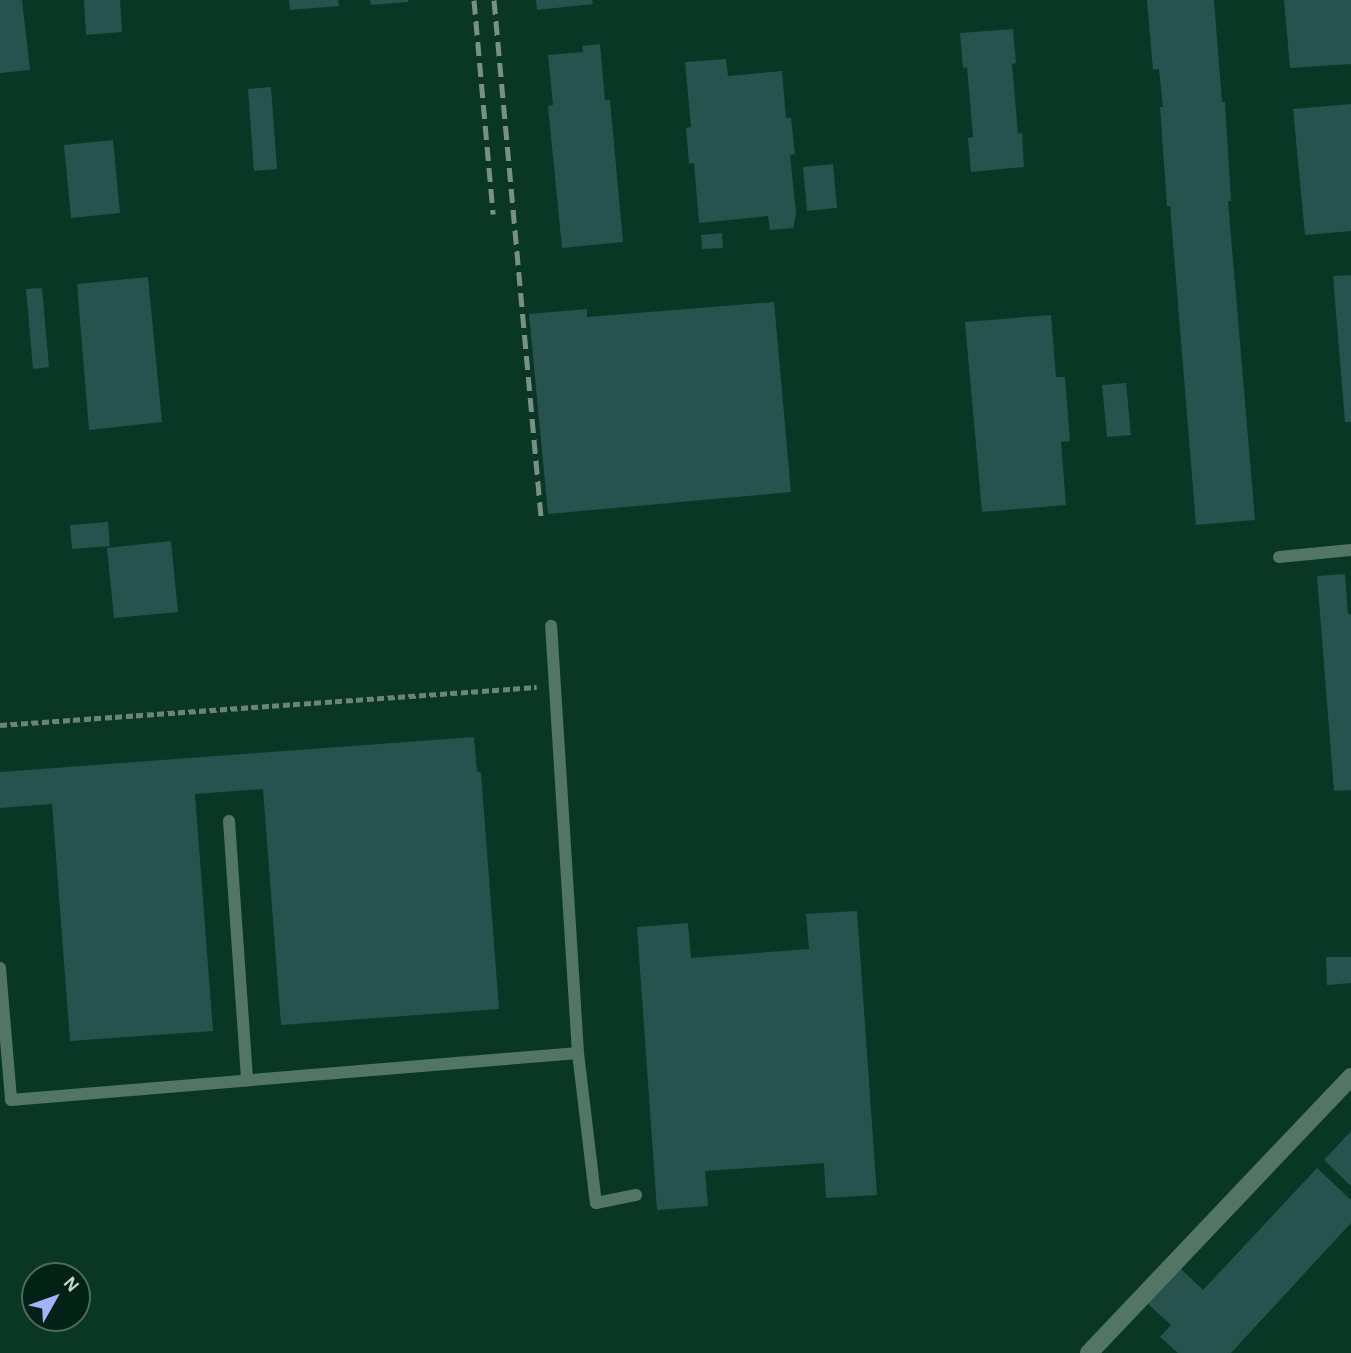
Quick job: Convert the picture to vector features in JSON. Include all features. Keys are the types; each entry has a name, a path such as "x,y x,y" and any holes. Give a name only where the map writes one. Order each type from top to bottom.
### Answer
{"street":[{"path":"1089,1353 1351,1077"}],"lane":[{"path":"1279,557 1351,550"},
{"path":"551,626 578,1053 596,1203 636,1195"},
{"path":"229,821 247,1080"},
{"path":"0,968 11,1100 578,1053"}],"path":[{"path":"0,725 554,685"}],"shaded area":[{"path":"0,0 1351,0 1351,1353 0,1353"}],"building":[{"path":"0,0 22,0 30,70 0,73"},
{"path":"84,0 120,0 122,32 86,35"},
{"path":"289,0 338,0 339,6 290,10"},
{"path":"370,0 408,0 408,2 371,5"},
{"path":"536,0 592,0 593,4 537,10"},
{"path":"1147,0 1214,0 1222,102 1225,102 1231,201 1228,201 1255,520 1196,525 1170,206 1167,206 1160,107 1163,107 1159,69 1153,70"},
{"path":"1284,0 1351,0 1351,64 1290,68"},
{"path":"1013,29 1016,63 1012,64 1018,134 1022,133 1024,167 971,172 968,138 973,137 967,67 963,68 960,33"},
{"path":"600,44 605,100 610,100 623,242 562,248 548,106 553,105 548,55 583,52 582,46"},
{"path":"726,59 728,76 782,71 786,118 791,118 795,154 790,155 796,213 793,228 770,230 768,216 699,223 694,163 689,164 686,128 691,127 685,62"},
{"path":"271,87 277,169 254,171 248,89"},
{"path":"1351,104 1351,231 1305,235 1293,109"},
{"path":"113,140 120,213 71,218 64,145"},
{"path":"833,164 837,208 807,211 803,167"},
{"path":"722,233 723,248 702,249 701,235"},
{"path":"1351,275 1351,422 1345,422 1333,276"},
{"path":"148,277 162,422 89,430 77,284"},
{"path":"42,288 49,367 33,369 26,289"},
{"path":"774,302 791,492 548,514 529,314 587,309 587,317"},
{"path":"1051,315 1056,377 1065,377 1070,441 1061,442 1066,505 982,512 965,322"},
{"path":"1126,383 1131,435 1107,437 1102,385"},
{"path":"108,522 110,546 72,549 70,525"},
{"path":"171,541 178,612 114,618 107,548"},
{"path":"1345,574 1348,614 1351,614 1351,790 1334,791 1317,576"},
{"path":"474,737 477,771 481,773 499,1009 281,1025 263,789 195,794 213,1031 70,1041 52,804 0,808 0,772"},
{"path":"857,911 877,1195 826,1198 824,1163 705,1171 708,1206 657,1210 637,927 688,923 691,958 809,949 806,914"},
{"path":"1326,957 1351,957 1351,983 1327,985"},
{"path":"1351,1131 1351,1186 1324,1160"},
{"path":"1317,1168 1351,1200 1351,1223 1231,1353 1178,1353 1160,1337 1171,1325 1147,1303 1180,1268 1203,1290"}],"railway":[{"path":"474,0 493,214"},
{"path":"494,0 541,516"}]}
